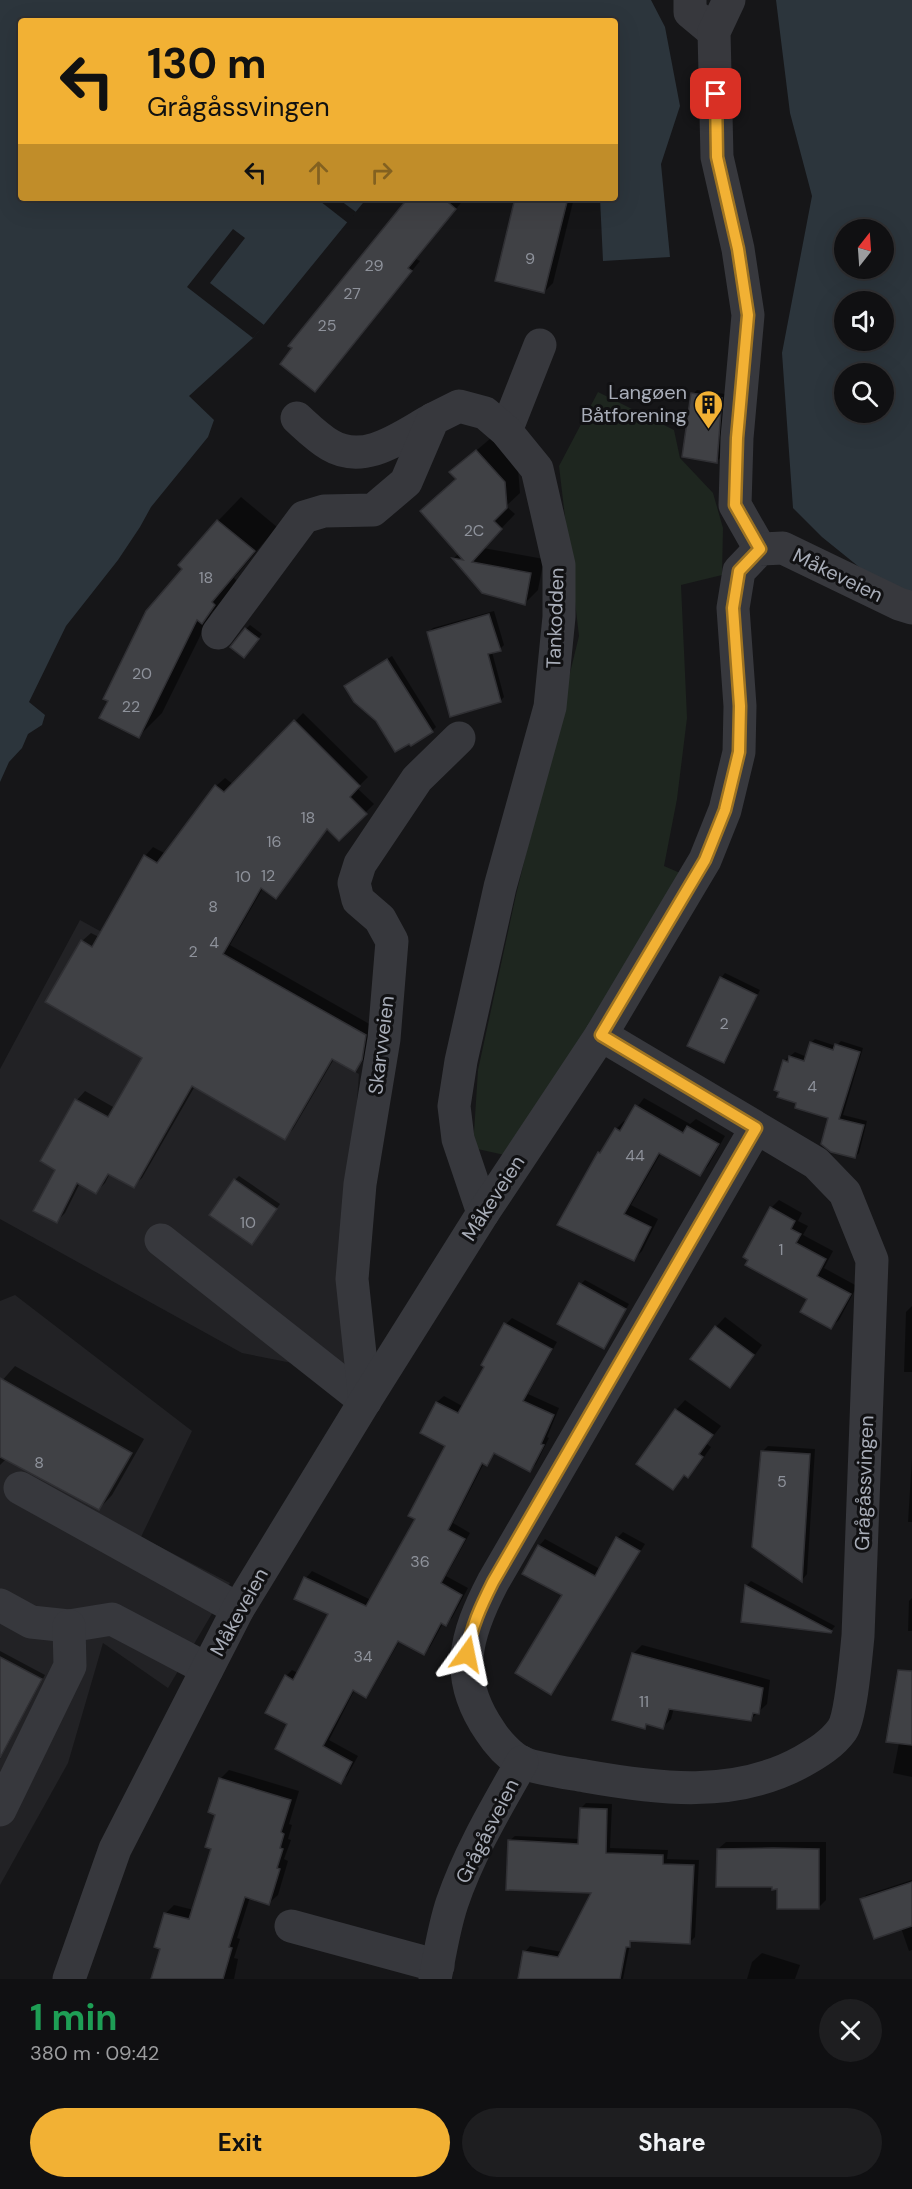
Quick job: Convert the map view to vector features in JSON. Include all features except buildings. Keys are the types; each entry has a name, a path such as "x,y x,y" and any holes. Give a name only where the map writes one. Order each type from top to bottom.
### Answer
{"street":[{"path":"690,0 690,12 714,32"},
{"path":"729,0 714,32 717,157 738,249 748,315 737,438 735,505 760,549"},
{"path":"506,431 540,345"},
{"name":"Tankodden","path":"297,418 331,446 360,453 381,448 459,406 485,413 506,431 537,469 560,565 560,617 550,707 500,887 461,1061 454,1106 458,1140 483,1213"},
{"path":"218,633 304,517 324,511 373,510 406,482 433,419"},
{"name":"Måkeveien","path":"69,1979 115,1849 238,1609 483,1213 601,1035 705,860 725,810 739,752 740,706 733,608 739,571 760,549 783,548 899,604 912,608"},
{"name":"Skarvveien","path":"365,1401 352,1279 360,1184 384,1040 392,941 380,919 357,900 354,883 360,864 417,779 459,738"},
{"name":"Grågåssvingen","path":"522,1762 628,1784 670,1788 715,1787 768,1776 795,1765 821,1750 843,1729 852,1689 858,1636 872,1260 845,1193 816,1163 601,1035"},
{"name":"Grågåsveien","path":"437,1973 452,1904 464,1871 522,1762 497,1741 480,1717 474,1703 467,1673 467,1654 478,1612 756,1128"},
{"path":"161,1240 365,1401"},
{"path":"20,1488 238,1609"},
{"path":"0,1605 31,1622 69,1626 112,1619 207,1669"},
{"path":"0,1810 70,1666 69,1626"},
{"path":"291,1926 437,1973"}],"shaded area":[{"path":"0,0 651,0 665,27 680,106 661,164 670,257 603,261 600,201 618,201 618,18 18,18 18,201 365,201 253,338 189,396 214,420 208,437 151,507 118,560 66,626 29,702 45,715 42,725 28,734 22,748 9,762 0,782"},
{"path":"776,0 912,0 912,596 869,575 822,537 793,508 782,353 812,196 790,113"},
{"path":"598,392 674,430 680,458 713,493 723,528 722,575 681,585 687,718 677,799 664,866 687,876 509,1156 473,1148 478,1070 516,895 579,636 559,466"},
{"path":"80,920 359,1074 344,1276 348,1374 242,1353 0,1219 0,1069"},
{"path":"15,1295 192,1431 141,1537 230,1583 168,1688 103,1643 68,1763 0,1885 0,1301"}],"pier":[{"path":"320,201 341,201 356,212 348,223"},
{"path":"233,229 245,238 210,283 264,325 253,338 187,287"}],"place":[{"name":"Langøen Båtforening","path":"708,430"}],"route":[{"path":"467,1654 478,1612 493,1582 756,1128 601,1035 705,860 725,810 739,752 740,706 733,608 739,571 760,549 735,505 737,438 748,315 738,249 717,157 716,94"}]}
